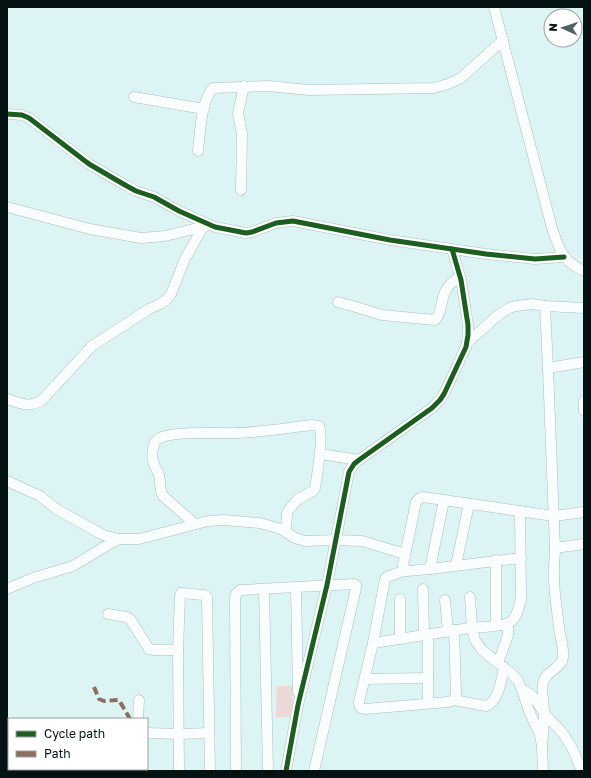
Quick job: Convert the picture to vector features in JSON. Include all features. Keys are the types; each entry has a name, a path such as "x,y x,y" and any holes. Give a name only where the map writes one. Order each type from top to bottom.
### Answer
{"street":[{"path":"494,7 558,246 564,257 584,272"},
{"path":"198,151 204,109 210,92 214,88 268,86 309,90 434,88 461,78 503,40"},
{"path":"241,190 242,134 238,110 244,86"},
{"path":"134,97 204,109"},
{"path":"7,114 22,115 29,118 96,168 131,189 154,197 207,226 252,232 276,223 293,221 390,240 452,249 535,259 564,257"},
{"path":"7,207 90,228 141,238 166,236 207,226"},
{"path":"7,399 28,405 41,401 92,346 149,309 166,300 171,294 190,250 207,226"},
{"path":"286,771 298,705 327,585 348,476 351,468 359,460 432,408 440,400 467,343 468,325 460,276 452,249"},
{"path":"338,302 382,315 434,320 438,316 446,289 460,276"},
{"path":"467,343 497,316 509,308 524,304 584,308"},
{"path":"543,771 543,683 549,673 558,667 563,660 554,588 554,516 545,306"},
{"path":"548,368 584,362"},
{"path":"584,401 584,411"},
{"path":"195,524 163,496 158,474 153,463 155,442 160,438 174,434 237,433 315,425 319,426 320,454 315,488 313,491 298,499 288,511 286,532"},
{"path":"320,454 359,460"},
{"path":"7,481 40,496 58,510 103,535 119,539 139,539 195,524 217,520 230,520 275,526 295,538 305,541 362,541 405,554"},
{"path":"406,570 403,566 416,502 418,499 423,497 554,516 584,512"},
{"path":"430,569 444,500"},
{"path":"456,565 469,504"},
{"path":"373,643 496,625 511,621 518,612 521,599 520,511"},
{"path":"7,589 33,578 73,566 119,539"},
{"path":"555,548 584,544"},
{"path":"508,623 508,635 499,690 488,706 454,700 448,702 363,709 360,708 359,702 373,643 385,579 387,577 406,570 430,569 521,558"},
{"path":"496,560 496,625"},
{"path":"236,771 236,594 240,590 355,584 356,586 314,771"},
{"path":"296,588 298,705"},
{"path":"264,589 268,771"},
{"path":"423,589 428,703"},
{"path":"179,771 180,734 178,650 181,593 205,595 207,599 210,771"},
{"path":"470,597 472,628 475,640 482,650 502,665 518,681 540,735 542,746"},
{"path":"400,599 400,639"},
{"path":"445,600 451,631 456,693 454,700"},
{"path":"108,614 130,619 149,649 178,650"},
{"path":"365,679 428,678"},
{"path":"522,690 534,697 544,713 567,739 580,771"},
{"path":"138,718 140,700"},
{"path":"148,733 209,733"}],"shaded area":[{"path":"277,686 293,686 292,717 276,717"}],"marked path":[{"path":"94,687 99,699 104,701 119,700 129,718"}],"cycle path":[{"path":"7,114 22,115 29,118 89,164 136,191 154,197 179,211 215,227 246,233 276,223 293,221 390,240 486,254 535,259 564,257"},
{"path":"286,771 298,705 327,585 349,472 354,464 359,460 432,408 440,400 466,347 468,325 461,280 452,249"}]}
